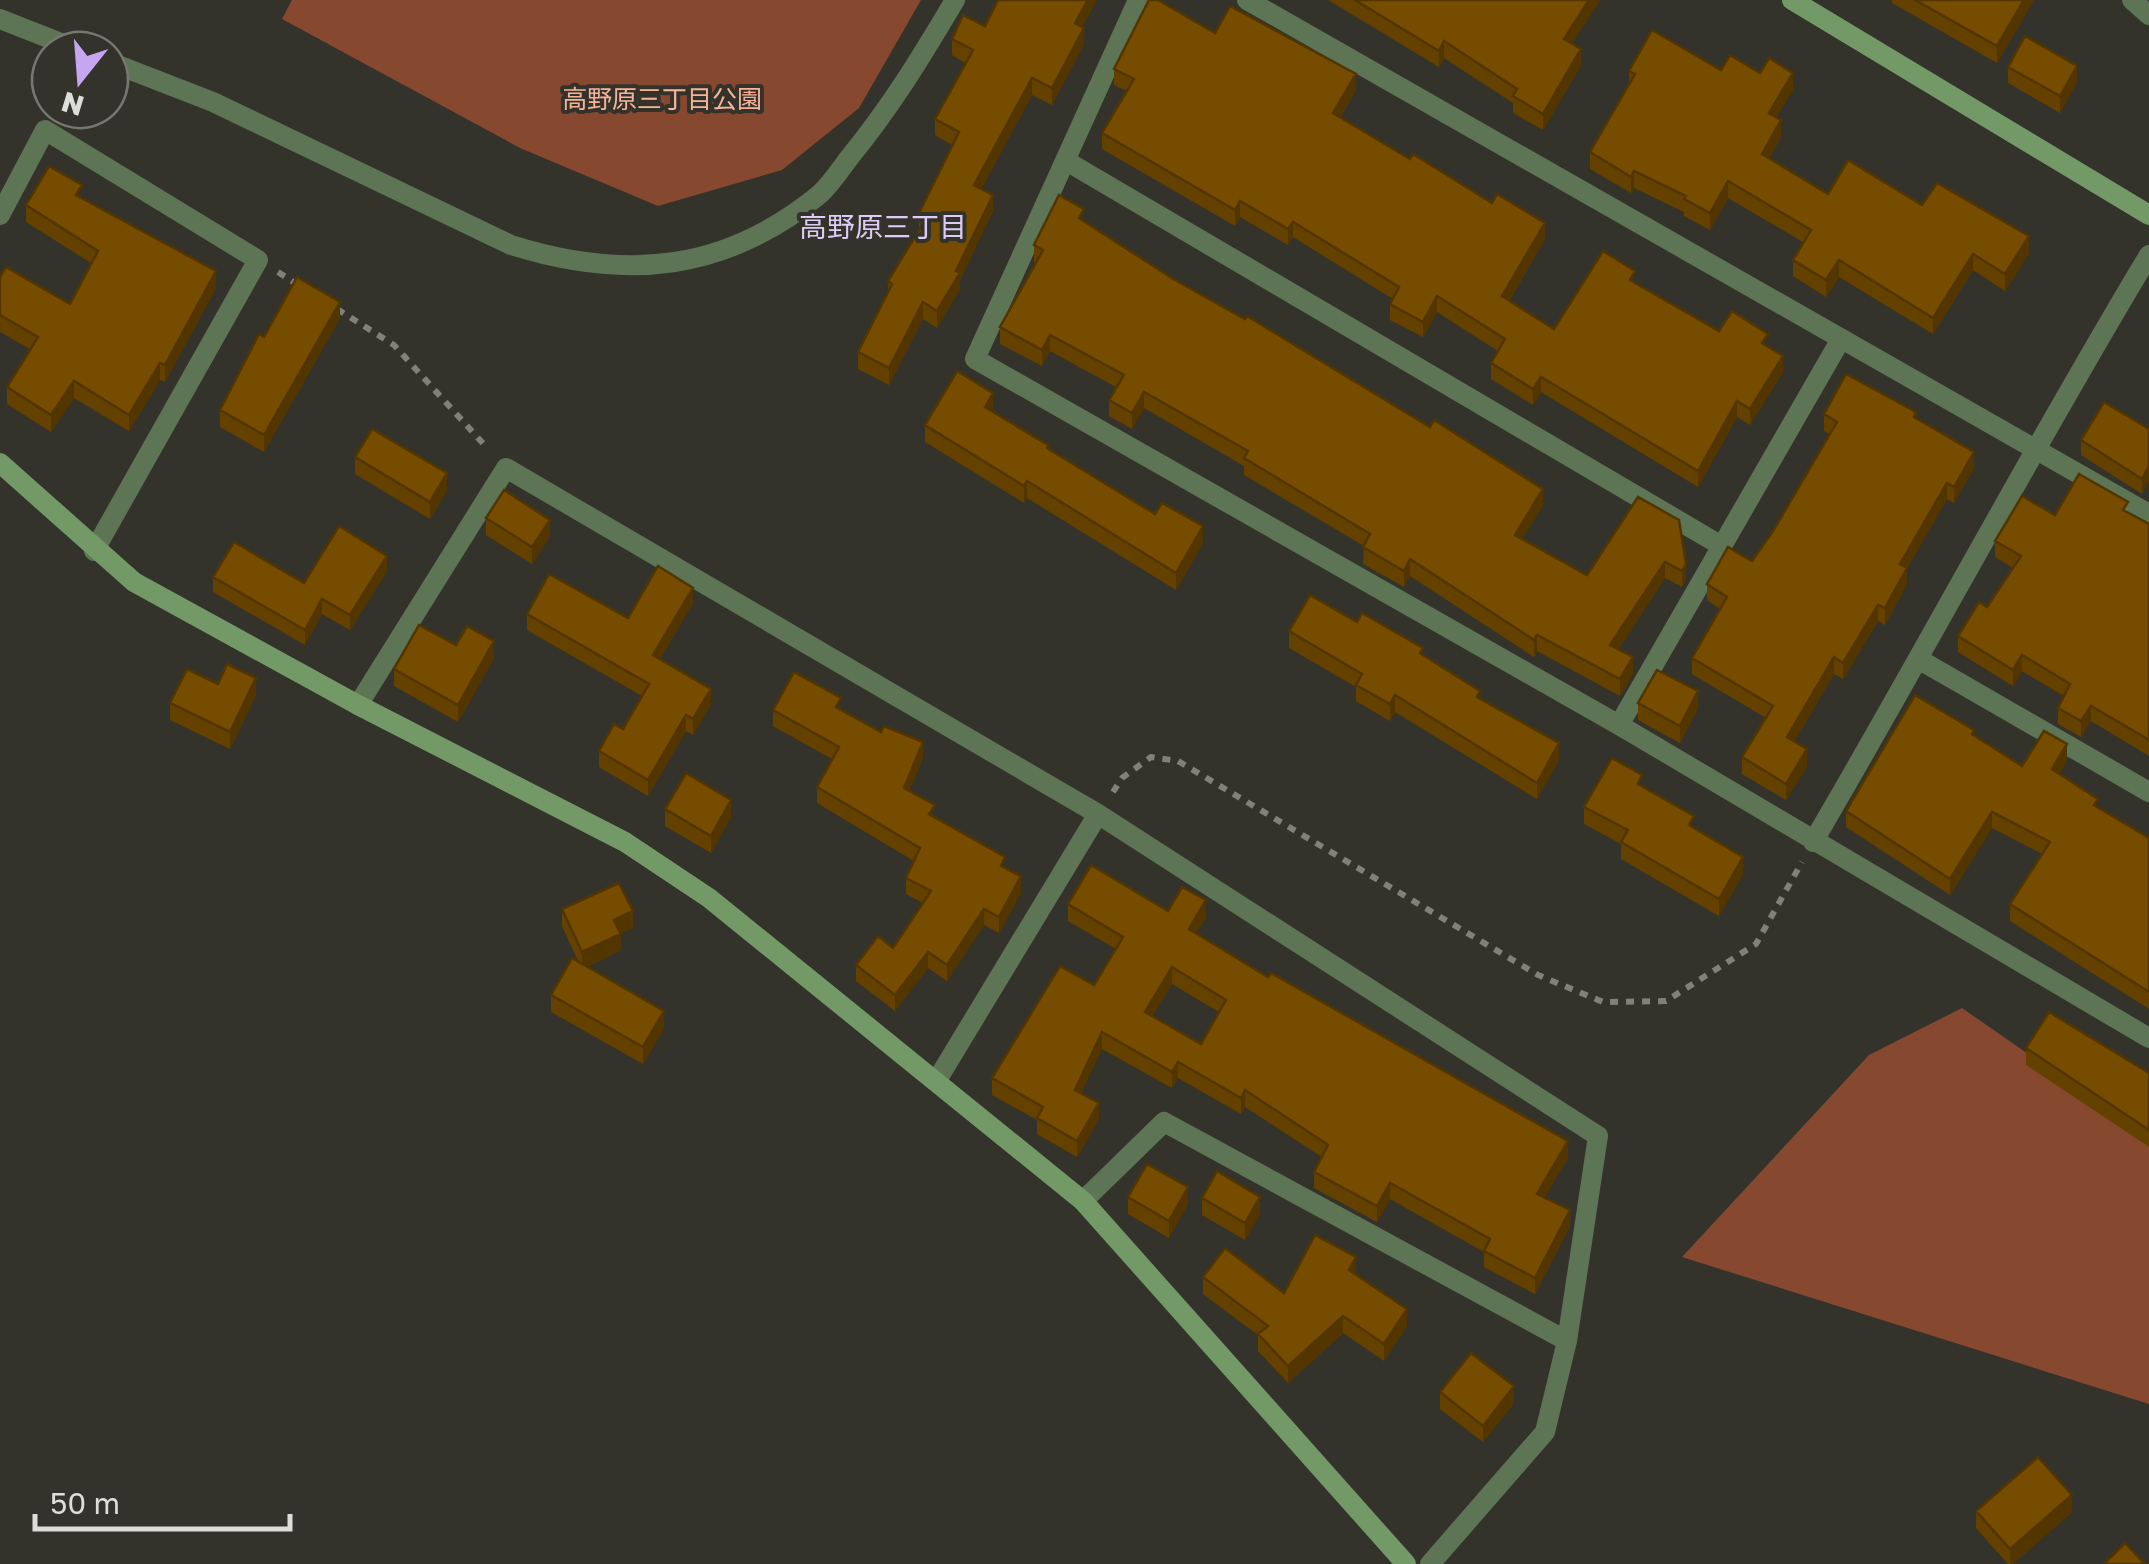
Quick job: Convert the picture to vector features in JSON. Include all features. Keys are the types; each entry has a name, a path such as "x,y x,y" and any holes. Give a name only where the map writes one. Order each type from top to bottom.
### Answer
{"street":[{"path":"130,70 213,102 512,245 560,260 654,266 724,253 821,193 893,104 955,0"},
{"path":"1138,0 1068,162 975,358 1619,725 2149,1038"},
{"path":"1247,0 2149,514"},
{"path":"1792,0 2149,215"},
{"path":"2132,0 2149,15"},
{"path":"0,19 30,31"},
{"path":"0,215 45,130 258,260 94,551"},
{"path":"1068,162 1720,545"},
{"path":"1813,842 1920,660 2034,446 2149,255"},
{"path":"1619,725 1841,339"},
{"path":"0,464 94,551 134,582 358,706 625,842 709,898 1083,1200 1406,1564"},
{"path":"358,706 506,468 1098,814 1598,1136 1567,1342 1545,1432 1430,1564"},
{"path":"1920,660 2149,792"},
{"path":"936,1080 1098,814"},
{"path":"1083,1200 1164,1122 1567,1342"}],"path":[{"path":"258,260 304,288"},
{"path":"334,307 394,345 506,468"},
{"path":"1098,814 1122,778 1150,758 1178,760 1538,975 1603,1002 1666,1001 1756,944 1813,842"}],"green space":[{"name":"高野原三丁目公園","path":"292,0 921,0 859,108 782,170 658,206 520,148 282,19"},
{"path":"1962,1008 2149,1138 2149,1404 1682,1257 1869,1055"}],"building":[{"path":"998,0 1088,0 1075,23 1084,28 1052,88 1032,78 974,185 993,195 956,271 960,273 937,311 923,302 889,368 858,352 892,284 888,281 927,217 919,213 959,132 935,119 973,50 952,39 963,15 985,26"},
{"path":"1149,0 1158,0 1215,33 1230,6 1356,74 1333,113 1410,159 1413,154 1492,203 1497,194 1545,223 1502,296 1554,329 1603,251 1635,271 1630,280 1719,331 1732,311 1768,334 1762,343 1783,356 1750,409 1737,401 1698,471 1541,377 1533,389 1491,363 1505,339 1437,296 1423,322 1390,304 1399,287 1293,222 1288,229 1240,201 1235,210 1102,133 1134,79 1114,69"},
{"path":"1355,0 1589,0 1564,39 1581,49 1543,114 1513,96 1517,89 1444,41 1439,51"},
{"path":"1915,0 2024,0 1997,46"},
{"path":"1652,30 1721,70 1730,55 1760,73 1769,58 1793,73 1769,113 1781,120 1762,154 1828,194 1848,160 1922,205 1937,183 2029,236 2005,274 1973,254 1933,318 1839,260 1826,280 1793,260 1811,230 1728,181 1710,213 1684,199 1686,196 1634,171 1631,177 1590,152 1635,74 1629,71"},
{"path":"2025,36 2077,66 2060,96 2008,67"},
{"path":"49,166 82,185 76,195 216,271 165,365 160,363 129,415 74,381 51,415 7,387 38,337 0,315 0,277 6,267 70,304 98,251 26,205"},
{"path":"1059,195 1084,209 1079,218 1175,280 1245,319 1247,316 1430,427 1434,420 1543,489 1515,535 1587,575 1638,497 1679,520 1686,564 1682,571 1665,562 1610,645 1633,657 1620,679 1537,635 1534,640 1410,559 1404,571 1363,547 1370,534 1244,458 1248,451 1144,392 1132,413 1109,400 1124,375 1050,335 1042,350 1000,327 1043,250 1034,245"},
{"path":"297,277 340,302 264,435 220,410 259,334 264,337"},
{"path":"957,371 993,393 985,407 1048,445 1047,448 1155,514 1162,503 1203,526 1176,573 1027,481 1024,486 925,425"},
{"path":"1846,374 1916,412 1914,417 1974,452 1954,487 1947,483 1900,564 1907,568 1885,608 1878,605 1843,663 1834,657 1787,737 1807,749 1786,784 1742,757 1773,706 1692,658 1727,597 1707,584 1728,547 1752,561 1773,531 1837,422 1824,414"},
{"path":"2104,402 2149,429 2149,466 2142,479 2081,440"},
{"path":"372,429 447,473 430,502 355,457"},
{"path":"2079,474 2128,502 2123,510 2149,524 2149,740 2091,706 2081,721 2058,708 2070,684 2022,655 2013,670 1958,636 1979,602 1987,607 2021,556 1995,541 2022,496 2055,515"},
{"path":"504,490 550,520 532,547 486,518"},
{"path":"339,526 387,556 350,615 322,599 305,630 213,577 234,542 304,583"},
{"path":"658,566 693,588 653,655 711,689 693,719 686,715 648,780 599,751 614,724 623,729 649,684 527,614 549,574 628,618"},
{"path":"1310,595 1357,622 1362,613 1423,648 1420,653 1480,691 1477,697 1559,743 1537,783 1395,695 1390,704 1356,685 1362,674 1289,631"},
{"path":"419,625 456,645 467,626 494,641 458,705 394,669"},
{"path":"227,664 256,678 230,732 170,703 187,669 218,684"},
{"path":"1657,670 1698,691 1680,726 1638,703"},
{"path":"794,672 841,698 836,707 881,732 884,726 923,742 904,788 935,805 929,814 1005,857 1001,866 1021,876 999,917 984,909 947,965 928,952 895,995 856,965 878,936 893,948 931,891 906,878 920,848 817,787 839,747 773,710"},
{"path":"1915,695 1974,730 1972,734 2022,766 2044,731 2067,744 2052,769 2098,799 2094,805 2149,838 2149,992 2010,904 2050,842 1992,812 1950,879 1846,811"},
{"path":"1612,758 1642,775 1638,784 1694,816 1689,825 1743,857 1719,899 1621,842 1628,830 1584,807"},
{"path":"686,773 731,800 711,836 665,809"},
{"path":"1091,865 1168,911 1182,887 1206,900 1189,929 1268,977 1271,973 1568,1141 1537,1194 1570,1210 1535,1278 1484,1251 1490,1239 1390,1183 1377,1206 1314,1172 1328,1145 1245,1090 1241,1098 1178,1062 1172,1072 1102,1032 1075,1090 1099,1103 1077,1141 1037,1118 1043,1107 992,1078 1060,966 1094,985 1123,937 1068,904","holes":["1172,967 1226,1000 1201,1044 1145,1012"]},
{"path":"619,883 633,911 614,920 621,934 582,952 562,909"},
{"path":"572,958 664,1011 643,1047 551,995"},
{"path":"2049,1012 2149,1073 2149,1130 2026,1048"},
{"path":"1147,1164 1188,1187 1169,1221 1128,1197"},
{"path":"1217,1171 1260,1197 1245,1223 1202,1198"},
{"path":"1315,1235 1356,1257 1349,1270 1407,1309 1384,1344 1343,1316 1288,1366 1258,1334 1268,1326 1203,1277 1225,1248 1284,1293"},
{"path":"1471,1353 1514,1386 1483,1426 1440,1392"},
{"path":"2038,1457 2072,1495 2010,1549 1976,1511"},
{"path":"2125,1543 2145,1564 2104,1564"}],"district":[{"name":"高野原三丁目","path":"883,227"}]}
